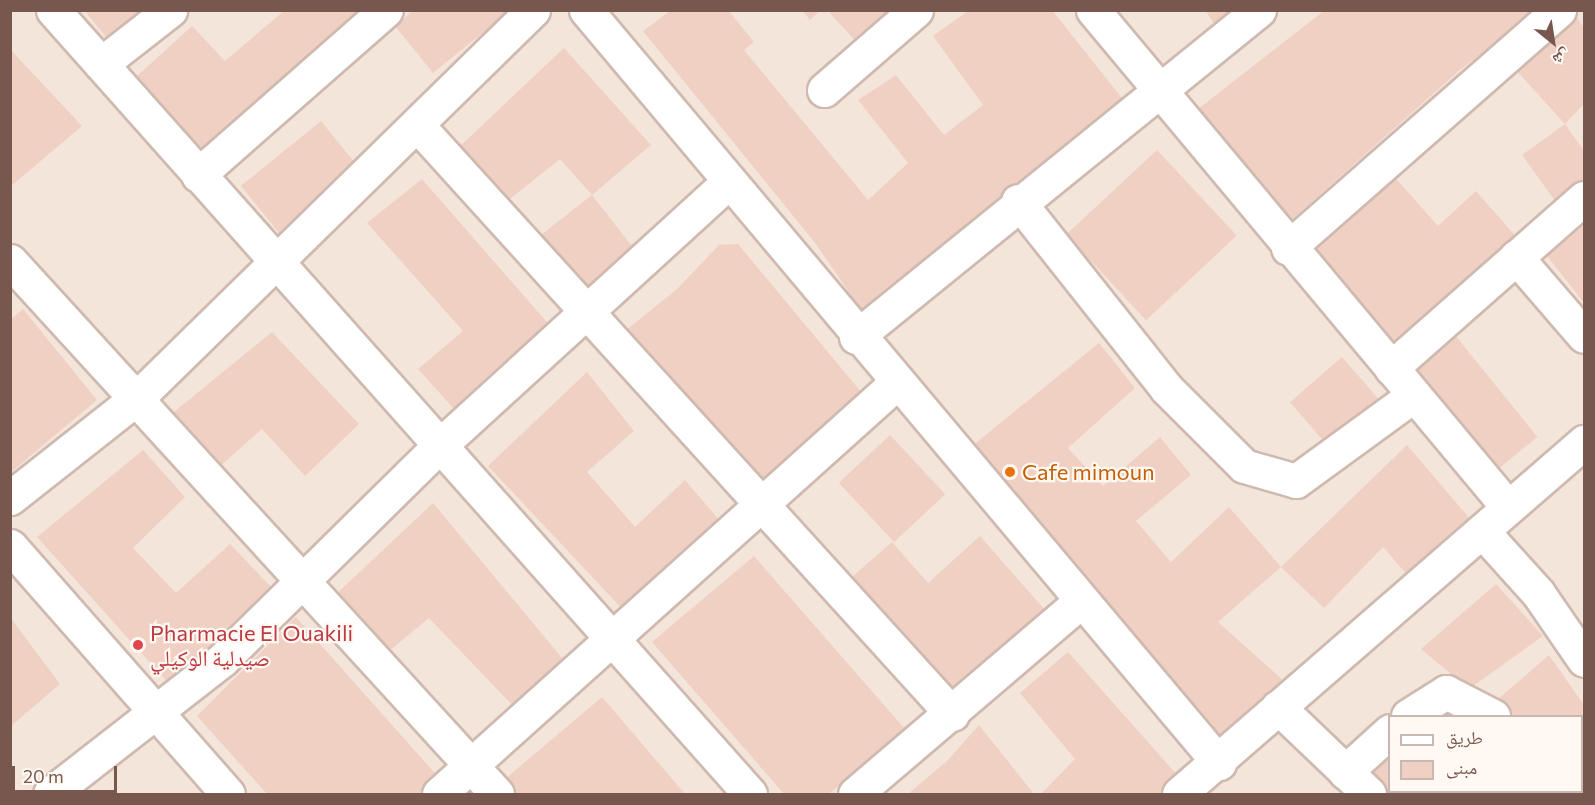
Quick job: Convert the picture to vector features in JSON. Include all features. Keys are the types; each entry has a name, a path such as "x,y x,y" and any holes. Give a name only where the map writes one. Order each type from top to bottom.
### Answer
{"street":[{"path":"53,10 437,448 611,637 750,795"},
{"path":"101,64 170,10"},
{"path":"198,175 386,10"},
{"path":"10,498 138,397 272,261 419,126 533,10"},
{"path":"824,90 916,10"},
{"path":"1093,10 1160,88 1288,248 1507,507"},
{"path":"856,338 1018,201 1259,10"},
{"path":"1288,248 1559,10"},
{"path":"590,12 856,338 1219,763"},
{"path":"419,126 590,314 761,509 952,714"},
{"path":"50,795 155,717 302,581 437,448 590,314 728,182"},
{"path":"1391,368 1584,198"},
{"path":"1018,201 1166,388 1244,466 1296,481 1414,395"},
{"path":"1516,257 1584,336"},
{"path":"10,261 138,397 497,795"},
{"path":"439,795 611,637 761,509 895,384"},
{"path":"1179,795 1219,763 1278,707 1584,442"},
{"path":"1482,531 1538,593 1584,660"},
{"path":"10,546 155,717 228,795"},
{"path":"855,795 1080,602"},
{"path":"1411,715 1446,692 1489,715"},
{"path":"1278,707 1369,795"},
{"path":"1345,771 1388,732"}],"shaded area":[{"path":"10,11 1584,11 1584,794 11,794"}],"building":[{"path":"84,10 149,10 110,42"},
{"path":"285,10 375,10 206,156 137,76 192,26 225,61"},
{"path":"414,10 511,10 433,73 395,26"},
{"path":"671,10 728,10 754,42 744,50 868,200 908,163 858,100 896,75 944,135 983,105 933,36 969,10 1052,10 1125,102 865,316 816,244 643,31"},
{"path":"802,10 821,10 810,20"},
{"path":"827,10 901,10 860,46"},
{"path":"1205,10 1240,10 1217,28"},
{"path":"1325,10 1539,10 1461,69 1289,222 1198,109"},
{"path":"1577,18 1584,28 1584,104 1565,124 1515,69"},
{"path":"564,48 651,145 592,195 560,159 505,203 457,149"},
{"path":"10,49 82,126 10,187"},
{"path":"321,121 361,170 281,235 241,186"},
{"path":"1565,124 1584,151 1584,186 1558,205 1522,155"},
{"path":"1157,150 1237,236 1146,320 1066,235"},
{"path":"1391,173 1438,226 1476,191 1519,240 1392,353 1303,252"},
{"path":"422,179 552,328 454,409 418,369 463,331 367,223"},
{"path":"592,195 638,253 583,296 538,237"},
{"path":"1584,225 1584,303 1547,256"},
{"path":"738,244 867,399 763,494 625,331 677,289 719,245"},
{"path":"23,309 97,400 10,473 10,320"},
{"path":"1450,329 1537,437 1496,470 1409,362"},
{"path":"272,332 359,424 305,476 262,429 217,469 169,416"},
{"path":"1099,343 1135,388 1068,448 1103,486 1160,437 1191,475 1136,521 1171,562 1229,507 1281,567 1218,622 1285,682 1223,743 967,450"},
{"path":"1342,357 1378,399 1326,444 1290,402"},
{"path":"587,372 634,431 587,472 635,527 685,480 727,529 627,614 488,466"},
{"path":"890,435 945,494 894,542 839,483"},
{"path":"1407,445 1471,520 1409,577 1383,547 1324,608 1281,567"},
{"path":"143,450 185,497 133,548 176,593 230,544 272,588 170,685 37,537"},
{"path":"433,503 567,664 516,709 429,618 383,656 332,598"},
{"path":"980,536 1045,610 948,697 845,583 892,542 928,583"},
{"path":"754,556 905,729 829,794 784,794 652,642"},
{"path":"1496,584 1543,636 1469,689 1421,649"},
{"path":"10,617 60,684 10,727"},
{"path":"296,617 441,780 424,794 267,794 197,716"},
{"path":"1068,652 1179,777 1160,794 1041,794 1075,759 1020,693"},
{"path":"1549,655 1584,705 1584,794 1581,793 1583,793 1583,715 1512,715 1497,700"},
{"path":"602,697 685,794 507,794 499,784"},
{"path":"979,725 1034,794 908,794 948,760"},
{"path":"1388,752 1388,793 1512,794 1386,794 1365,774"},
{"path":"10,785 19,794 10,794"}],"place":[{"name":"Cafe mimoun","path":"1010,472"},
{"name":"Pharmacie El Ouakili صيدلية الوكيلي","path":"138,645"}]}
